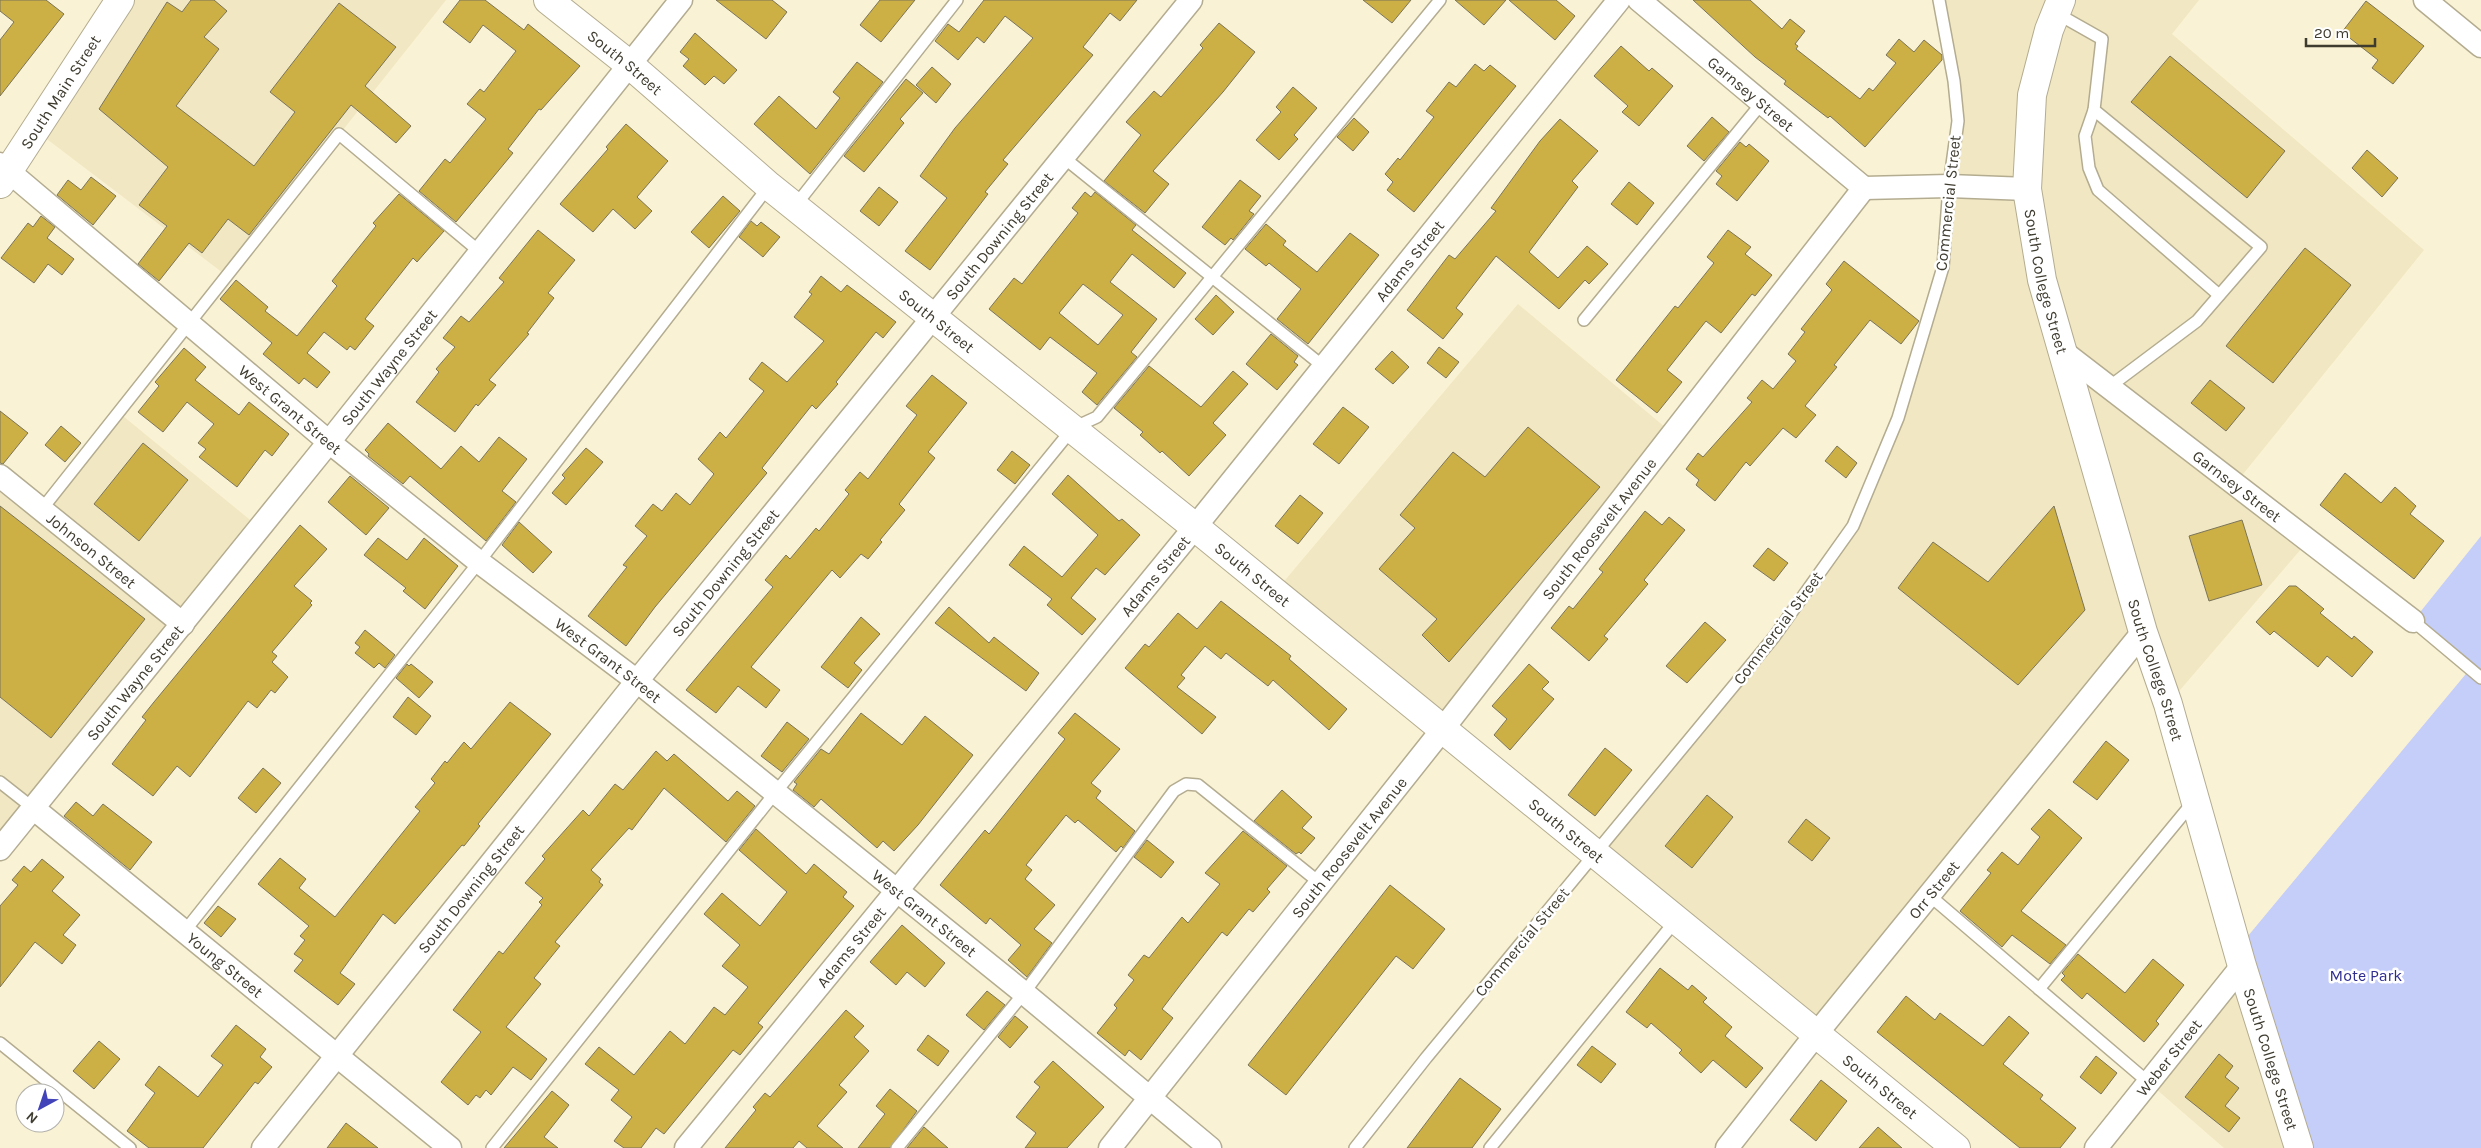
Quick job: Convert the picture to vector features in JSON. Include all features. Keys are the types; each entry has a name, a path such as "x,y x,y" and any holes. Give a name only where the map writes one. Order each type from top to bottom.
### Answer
{"street":[{"name":"South Main Street","path":"3,173 120,0"},
{"name":"South Street","path":"548,0 630,65 769,186 1073,428 1594,854 1818,1032 1956,1148"},
{"name":"South Wayne Street","path":"0,849 329,442 681,0"},
{"name":"South Downing Street","path":"263,1148 637,681 1191,0"},
{"name":"Adams Street","path":"686,1148 898,892 1195,527 1619,0"},
{"name":"Garnsey Street","path":"1639,0 1864,188"},
{"path":"2425,0 2481,46"},
{"path":"1864,188 1949,186 2027,189 2032,95 2059,6"},
{"name":"West Grant Street","path":"3,173 189,323 329,442 479,562 637,681 1024,993 1210,1148"},
{"name":"South Roosevelt Avenue","path":"1110,1148 1442,730 1864,188"},
{"name":"South College Street","path":"2027,189 2042,280 2062,351 2143,632 2168,704 2196,799 2242,966 2299,1148"},
{"name":"Garnsey Street","path":"2062,351 2413,621"},
{"name":"Johnson Street","path":"0,476 183,624"},
{"name":"Orr Street","path":"1727,1148 1818,1032 2143,632"},
{"name":"Young Street","path":"33,808 450,1148"},
{"name":"Weber Street","path":"2096,1148 2242,966"}],"lane":[{"path":"795,206 956,0"},
{"path":"492,1148 775,793 1073,428 1097,417 1440,0"},
{"name":"Commercial Street","path":"1355,1148 1426,1058 1774,637 1853,526 1898,418 1943,267 1949,186 1958,121 1954,81 1939,0"},
{"path":"2059,6 2102,39 2094,110 2085,136 2089,168 2098,190 2219,295"},
{"path":"1584,320 1762,104"},
{"path":"2094,110 2261,247 2197,321 2109,387"},
{"path":"42,509 340,134 480,252"},
{"path":"1063,157 1324,367"},
{"path":"184,932 479,562 769,186"},
{"path":"2413,621 2481,678"},
{"name":"Young Street","path":"0,782 33,808"},
{"path":"898,1148 1024,993 1174,791 1186,784 1198,785 1320,883"},
{"path":"2040,989 2196,799"},
{"path":"1929,895 2148,1082"},
{"path":"1490,1148 1677,919"},
{"path":"0,1043 130,1148"}],"shaded area":[{"path":"120,0 446,0 227,276 35,130"},
{"path":"1939,0 2199,0 2172,34 2424,250 2235,484 2308,541 2168,704 2143,633 1817,1033 1595,854 1774,637 1853,526 1898,418 1943,267 1958,121"},
{"path":"1518,304 1672,433 1442,730 1275,592"},
{"path":"118,412 260,528 0,849 0,476 42,509"},
{"path":"2242,966 2299,1148 2224,1148 2148,1082"}],"green space":[{"name":"Mote Park","path":"2481,536 2481,1148 2299,1148 2238,948 2470,669 2413,621"}],"building":[{"path":"0,0 46,0 64,14 0,96 0,40 14,22 0,11"},
{"path":"191,0 214,0 227,11 204,37 219,49 176,106 254,166 295,112 270,92 339,3 396,47 365,86 411,126 396,143 351,105 249,235 228,219 202,253 189,243 159,281 138,264 167,226 139,205 168,167 99,109 167,2 182,12"},
{"path":"460,0 485,0 524,30 528,24 580,66 541,110 539,109 508,149 513,153 456,222 419,191 445,159 450,163 486,119 467,104 480,89 484,92 516,51 483,25 470,43 443,22"},
{"path":"716,0 772,0 787,12 766,39"},
{"path":"880,0 915,0 881,42 860,25"},
{"path":"984,0 1137,0 1120,21 1110,13 1083,47 1093,55 1003,160 1008,164 985,192 988,194 930,270 905,251 947,198 920,176 955,128 1033,38 1005,16 984,43 977,37 958,60 935,41 948,24 959,32"},
{"path":"1363,0 1411,0 1392,23"},
{"path":"1455,0 1506,0 1484,25"},
{"path":"1509,0 1556,0 1575,16 1555,40"},
{"path":"1693,0 1750,0 1782,29 1790,19 1805,31 1795,44 1798,46 1796,49 1860,99 1869,88 1873,91 1896,63 1886,55 1899,39 1914,52 1924,40 1942,55 1942,60 1865,147 1830,116 1828,118 1784,84 1786,81 1755,57"},
{"path":"2366,1 2424,46 2393,84 2372,68 2378,60 2342,32"},
{"path":"1219,23 1255,52 1223,92 1153,171 1169,184 1145,213 1104,181 1141,135 1126,122 1154,91 1161,97 1203,48 1200,45"},
{"path":"695,33 737,70 724,84 714,76 705,85 683,66 689,59 680,52"},
{"path":"1621,46 1649,71 1652,68 1673,86 1639,126 1622,112 1628,106 1594,76"},
{"path":"2170,56 2285,151 2247,198 2131,102"},
{"path":"857,62 883,82 810,174 754,124 779,96 816,129 840,98 833,92"},
{"path":"1475,64 1484,71 1490,65 1516,86 1414,212 1387,190 1393,182 1385,174 1398,158 1400,160 1434,117 1426,111 1449,82 1456,87"},
{"path":"932,67 951,84 936,103 916,85"},
{"path":"906,79 923,93 900,119 904,123 864,172 844,156"},
{"path":"1293,87 1317,108 1294,135 1298,139 1279,160 1256,140 1281,112 1276,107"},
{"path":"1712,117 1729,132 1704,161 1687,146"},
{"path":"1354,118 1369,132 1353,151 1337,137"},
{"path":"1560,119 1598,151 1572,181 1578,187 1529,252 1558,278 1587,246 1608,264 1589,284 1585,280 1559,309 1496,256 1456,308 1463,314 1443,339 1407,310 1449,255 1455,259 1496,211 1491,208 1540,141"},
{"path":"626,124 668,161 637,197 652,211 635,229 613,209 593,232 560,204 608,149 606,147"},
{"path":"1740,142 1746,147 1749,144 1769,161 1737,201 1716,184 1722,176 1716,171"},
{"path":"2367,150 2398,178 2382,197 2352,168"},
{"path":"91,177 116,196 93,225 57,195 68,180 81,190"},
{"path":"1240,180 1261,196 1249,211 1254,214 1233,240 1231,238 1225,245 1202,227"},
{"path":"1629,182 1654,203 1637,225 1611,204"},
{"path":"879,187 898,202 879,226 860,211"},
{"path":"1085,192 1091,197 1095,192 1136,225 1132,230 1186,273 1174,288 1132,254 1110,282 1157,319 1131,352 1137,357 1097,405 1082,392 1097,373 1050,337 1040,350 989,309 1014,278 1022,284 1078,213 1072,208","holes":["1083,284 1123,315 1098,345 1059,313"]},
{"path":"399,194 444,231 417,262 413,258 365,319 374,326 355,350 350,346 347,350 324,332 307,353 330,372 317,388 304,378 299,384 263,354 272,343 220,299 236,280 268,307 265,311 297,336 337,286 332,281 376,226 373,223"},
{"path":"723,196 740,211 709,248 691,232"},
{"path":"41,216 55,227 47,238 74,259 62,275 48,264 34,283 1,258 28,223 33,227"},
{"path":"751,221 757,226 761,222 780,237 763,257 739,237"},
{"path":"1266,224 1286,241 1283,245 1317,272 1350,233 1379,255 1308,344 1277,319 1301,289 1269,263 1266,266 1245,249"},
{"path":"538,230 575,260 548,293 554,298 527,333 529,334 489,380 496,385 478,406 476,404 455,432 416,402 439,372 436,369 455,347 443,338 461,316 469,322 504,282 499,278"},
{"path":"1728,230 1751,247 1745,254 1772,275 1755,296 1752,294 1721,333 1706,321 1667,370 1682,382 1657,413 1616,380 1675,306 1678,308 1714,263 1707,257"},
{"path":"2305,248 2351,285 2273,383 2226,346"},
{"path":"1844,261 1919,321 1901,344 1870,320 1834,365 1837,367 1805,406 1816,415 1796,438 1783,428 1750,466 1746,462 1715,501 1696,485 1699,480 1686,469 1698,453 1703,457 1752,402 1747,398 1762,380 1773,389 1796,361 1788,354 1805,332 1801,329 1832,290 1826,284"},
{"path":"821,276 841,292 847,285 896,322 883,338 876,332 836,382 838,384 816,409 812,405 762,468 767,473 655,607 626,646 588,616 627,567 623,565 647,536 635,526 653,504 662,511 676,493 690,505 714,474 698,459 720,432 726,438 764,391 749,379 762,362 787,382 824,341 794,317 812,294 809,292"},
{"path":"1216,295 1234,312 1213,335 1195,319"},
{"path":"1271,334 1298,356 1294,362 1298,365 1277,390 1246,364"},
{"path":"1439,347 1459,362 1446,378 1427,363"},
{"path":"184,348 206,367 195,380 239,415 249,402 289,434 272,456 265,450 237,487 199,457 206,449 198,443 214,424 187,402 163,432 138,412 159,386 155,382"},
{"path":"1392,351 1409,367 1393,384 1375,369"},
{"path":"1149,366 1201,407 1233,371 1248,384 1213,423 1226,435 1189,476 1162,451 1160,453 1140,435 1143,432 1114,408"},
{"path":"932,375 967,403 928,452 935,458 899,504 905,510 880,540 882,542 868,559 861,554 840,578 832,570 751,667 780,690 766,708 738,686 716,713 686,690 773,587 765,580 786,555 790,559 816,528 819,531 849,494 845,490 860,472 868,479 917,415 906,406"},
{"path":"2210,380 2245,408 2226,431 2191,403"},
{"path":"1343,407 1369,427 1339,464 1313,444"},
{"path":"0,411 28,433 3,464 0,463"},
{"path":"388,423 441,469 461,446 479,462 499,437 527,459 502,491 516,502 486,541 410,476 403,484 368,456 369,454 365,450"},
{"path":"61,426 81,443 65,462 45,445"},
{"path":"1528,427 1600,487 1449,662 1422,635 1437,619 1379,569 1415,528 1400,515 1453,452 1485,477"},
{"path":"143,443 188,480 139,541 94,504"},
{"path":"1837,446 1857,463 1846,478 1825,461"},
{"path":"586,448 603,462 566,505 552,493 565,478 562,475"},
{"path":"1012,451 1030,465 1015,484 997,470"},
{"path":"2345,473 2381,503 2395,487 2416,506 2410,514 2444,541 2414,579 2320,505"},
{"path":"1068,475 1119,521 1122,519 1140,535 1105,575 1096,568 1071,598 1096,619 1082,635 1047,605 1052,599 1009,565 1024,546 1062,577 1098,535 1052,494"},
{"path":"350,476 389,508 366,535 328,502"},
{"path":"1300,495 1323,513 1298,544 1275,526"},
{"path":"0,506 145,619 51,738 0,697"},
{"path":"2054,506 2085,610 2018,685 1898,588 1933,542 1988,582"},
{"path":"1645,511 1662,525 1669,517 1685,530 1644,580 1648,584 1604,636 1608,639 1589,661 1551,628 1569,606 1573,609 1603,572 1599,569"},
{"path":"2242,520 2262,585 2209,601 2189,536"},
{"path":"519,522 552,552 533,573 502,545"},
{"path":"300,525 327,549 294,586 312,601 310,603 312,605 272,652 277,656 272,662 288,677 275,693 271,690 257,708 248,701 190,777 177,766 153,796 112,764 146,720 142,717"},
{"path":"378,538 407,560 424,538 458,566 425,609 403,591 406,588 364,555"},
{"path":"1768,548 1788,563 1774,581 1753,566"},
{"path":"2289,586 2296,586 2324,609 2320,613 2352,639 2354,636 2373,652 2352,677 2327,656 2318,667 2274,631 2270,635 2256,622"},
{"path":"1221,601 1291,656 1289,659 1347,709 1329,730 1273,680 1268,686 1226,653 1221,659 1205,646 1181,675 1185,678 1177,687 1216,717 1202,734 1125,668 1145,644 1149,647 1178,613 1197,629"},
{"path":"949,607 989,643 994,637 1039,673 1026,691 935,623"},
{"path":"861,617 880,634 854,663 862,670 848,688 821,667"},
{"path":"1705,622 1726,640 1687,683 1666,666"},
{"path":"365,630 395,655 385,668 379,663 374,668 355,653 360,647 355,643"},
{"path":"407,664 409,666 411,664 433,682 419,698 396,678"},
{"path":"1529,664 1549,682 1542,689 1554,699 1510,750 1494,735 1507,719 1492,706"},
{"path":"408,697 431,716 416,735 393,717"},
{"path":"510,702 551,734 478,824 480,826 464,846 462,845 395,924 383,914 340,973 355,984 338,1005 294,971 303,960 294,954 305,940 300,936 309,926 258,884 280,858 306,879 299,888 335,917 420,811 415,807 435,783 431,779 445,761 447,763 464,742 471,749"},
{"path":"861,713 902,745 925,716 973,755 918,825 894,851 883,841 877,848 821,799 814,807 793,790 797,784 794,782 821,749 829,754"},
{"path":"1075,713 1120,749 1091,783 1101,791 1096,798 1135,831 1123,848 1121,846 1116,852 1078,820 1075,823 1066,815 1026,865 1032,870 1025,879 1055,905 1034,929 1052,943 1027,977 1008,960 1021,945 990,918 986,924 940,885 985,830 989,834 1065,739 1058,733"},
{"path":"787,722 809,739 782,772 761,756"},
{"path":"2106,741 2129,760 2097,800 2073,782"},
{"path":"1605,748 1632,770 1595,816 1568,795"},
{"path":"656,751 667,761 674,754 728,801 737,791 755,806 726,842 664,788 632,830 629,828 591,870 601,879 599,882 603,885 555,942 560,946 534,978 541,984 506,1027 547,1059 531,1080 513,1067 491,1095 486,1090 480,1098 476,1095 468,1105 441,1082 481,1032 453,1010 499,951 503,954 542,905 539,902 543,898 525,883 545,859 542,856 583,810 589,816 615,784 623,790"},
{"path":"263,768 281,783 256,813 238,798"},
{"path":"1282,790 1312,817 1302,828 1315,838 1301,854 1299,852 1296,854 1254,821"},
{"path":"1707,795 1733,817 1692,868 1665,846"},
{"path":"76,802 93,816 103,804 152,842 130,870 64,816"},
{"path":"2049,809 2082,838 2021,911 2066,945 2050,964 2012,935 2002,947 1960,911 1991,873 1987,870 2002,852 2018,865 2040,837 2031,829"},
{"path":"1806,819 1830,838 1812,861 1788,842"},
{"path":"756,829 806,874 814,864 847,892 843,897 854,906 758,1023 763,1027 740,1055 733,1050 664,1134 656,1128 641,1148 624,1148 614,1141 632,1117 611,1100 619,1090 585,1064 599,1047 634,1075 670,1031 685,1044 714,1007 725,1015 748,987 722,966 740,945 704,914 722,893 760,926 787,892 739,850"},
{"path":"1243,831 1287,866 1267,889 1270,892 1253,912 1249,909 1227,936 1222,932 1162,1009 1173,1018 1141,1060 1129,1050 1125,1056 1097,1033 1117,1008 1114,1005 1134,980 1128,975 1144,955 1149,958 1182,917 1188,923 1220,884 1205,873"},
{"path":"1147,840 1174,862 1161,878 1134,857"},
{"path":"42,859 64,877 52,891 80,915 63,935 76,945 62,964 35,942 0,987 0,906 18,885 12,880 24,866 31,872"},
{"path":"1390,885 1445,929 1413,969 1396,956 1286,1095 1248,1065"},
{"path":"218,906 236,919 221,937 204,923"},
{"path":"902,925 945,963 925,987 907,972 896,985 870,962"},
{"path":"2078,954 2125,993 2153,959 2184,985 2156,1021 2159,1024 2144,1042 2087,993 2082,999 2061,980 2065,976 2062,973"},
{"path":"1660,968 1688,990 1692,985 1707,998 1703,1002 1732,1027 1725,1036 1763,1068 1746,1088 1713,1060 1701,1073 1679,1053 1682,1050 1651,1023 1647,1028 1626,1012"},
{"path":"987,991 1005,1005 984,1030 966,1015"},
{"path":"1906,996 1935,1020 1940,1013 1983,1046 2009,1016 2029,1033 2003,1064 2043,1095 2040,1099 2076,1128 2060,1148 2020,1148 1877,1032"},
{"path":"846,1010 864,1026 854,1037 869,1051 839,1085 847,1092 817,1126 843,1148 807,1148 799,1141 793,1148 725,1148 756,1110 753,1107 765,1093 770,1097"},
{"path":"1015,1016 1028,1027 1010,1048 998,1037"},
{"path":"236,1025 266,1049 260,1057 272,1067 258,1084 255,1082 203,1148 149,1148 127,1131 155,1093 145,1085 159,1066 198,1097 223,1065 211,1056"},
{"path":"928,1035 949,1051 938,1066 917,1050"},
{"path":"99,1041 120,1059 94,1089 73,1071"},
{"path":"1592,1046 1616,1064 1601,1083 1577,1065"},
{"path":"2219,1054 2233,1066 2225,1077 2239,1088 2225,1106 2240,1118 2229,1132 2185,1097"},
{"path":"2096,1056 2117,1073 2101,1094 2080,1077"},
{"path":"1053,1061 1104,1107 1067,1148 1025,1148 1036,1133 1016,1117 1040,1087 1034,1082"},
{"path":"1460,1078 1501,1109 1472,1148 1407,1148"},
{"path":"1821,1080 1847,1101 1816,1141 1790,1120"},
{"path":"890,1089 917,1111 890,1148 858,1148 885,1114 876,1106"},
{"path":"552,1091 569,1105 544,1137 558,1148 504,1148"},
{"path":"346,1123 378,1148 327,1148"},
{"path":"924,1127 948,1148 907,1148"},
{"path":"1878,1127 1902,1148 1859,1148"}]}
